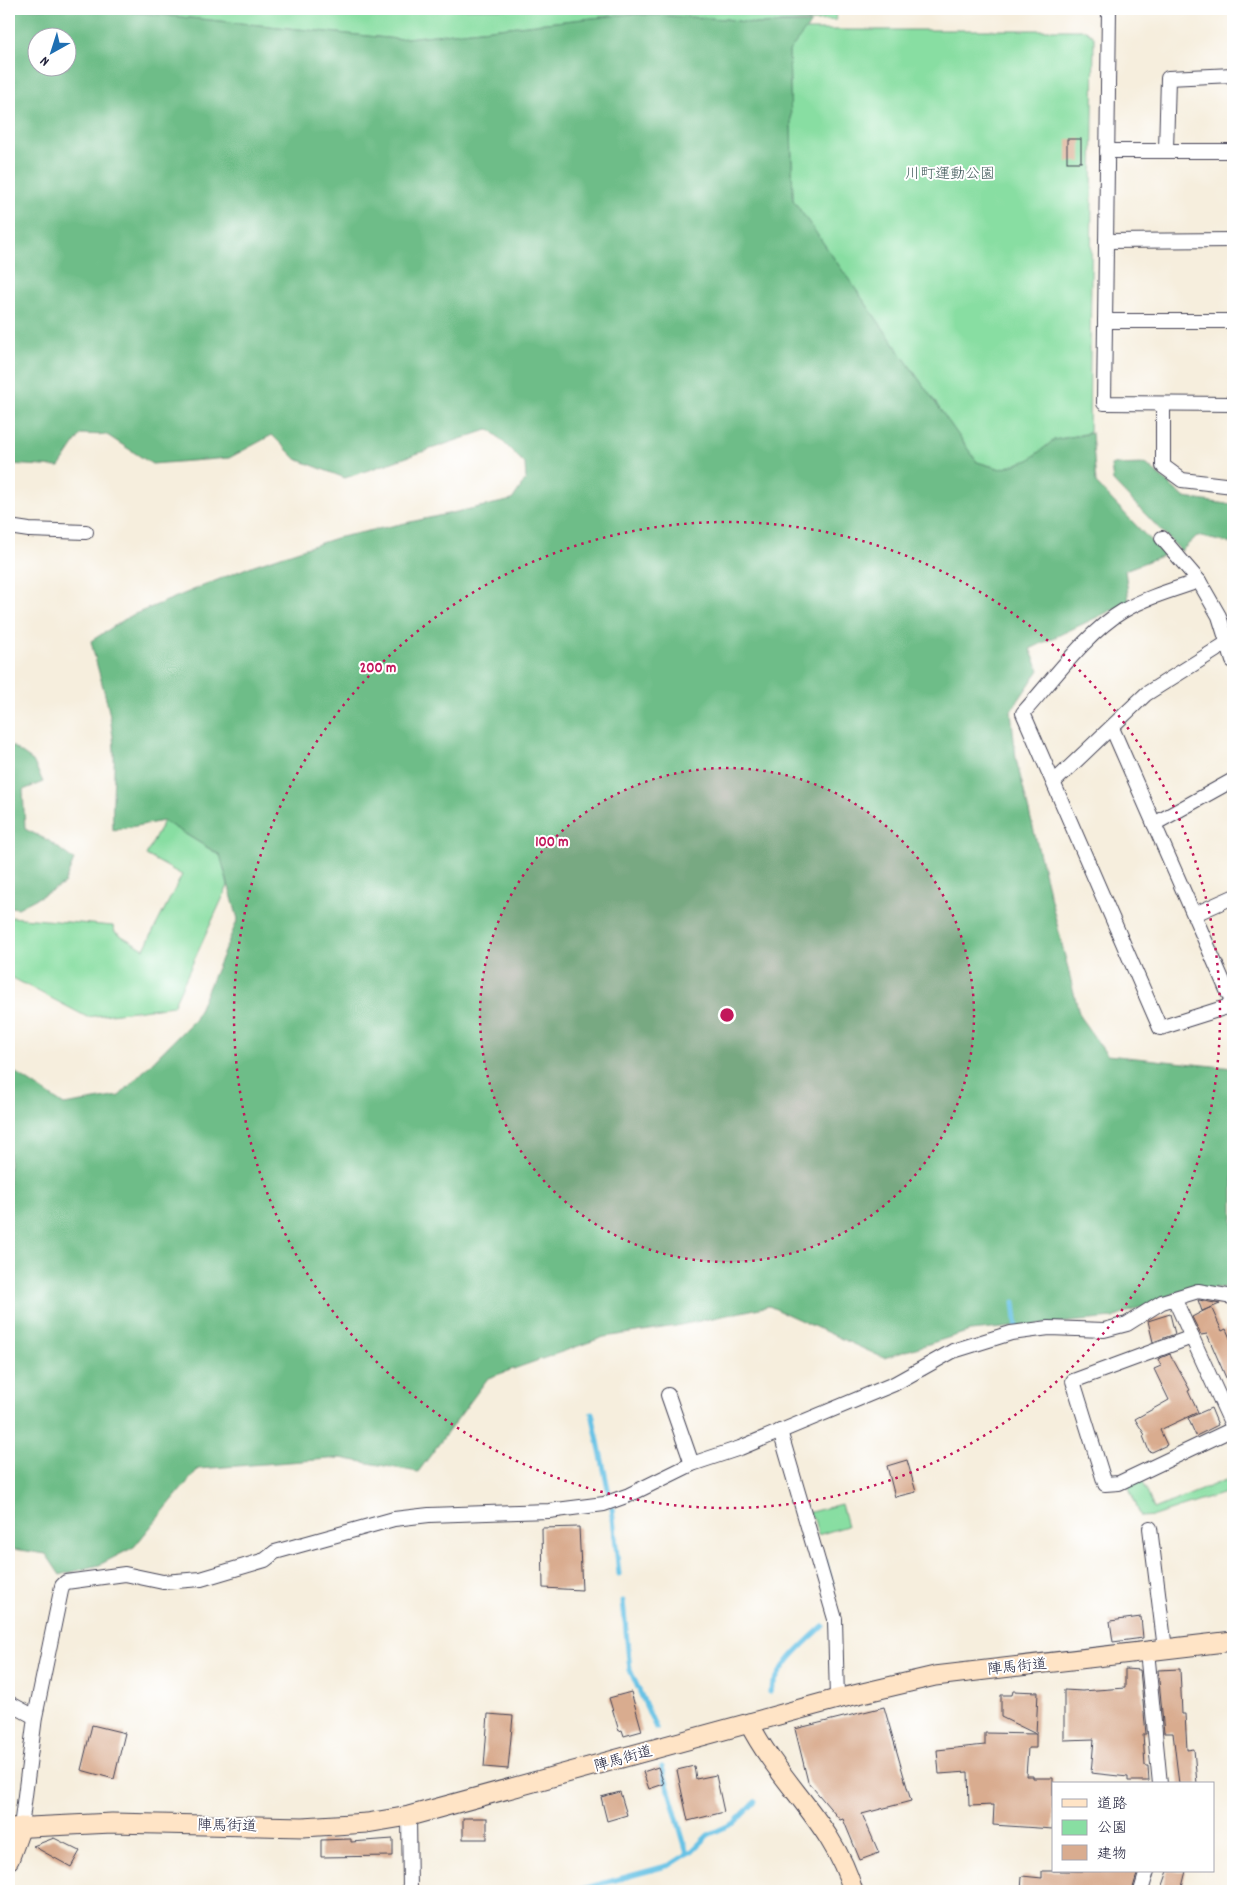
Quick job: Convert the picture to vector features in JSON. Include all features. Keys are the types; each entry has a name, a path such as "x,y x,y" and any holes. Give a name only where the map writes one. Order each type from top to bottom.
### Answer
{"main road":[{"name":"陣馬街道","path":"15,1828 112,1823 303,1827 367,1823 409,1816 837,1698 935,1676 1233,1640"},
{"path":"749,1722 761,1746 831,1838 845,1867 853,1891"},
{"path":"9,1860 15,1828"}],"street":[{"path":"1109,9 1104,403 1233,404"},
{"path":"1166,150 1168,78 1233,75"},
{"path":"1107,151 1233,151"},
{"path":"1106,241 1233,240"},
{"path":"1105,321 1233,321"},
{"path":"1163,404 1163,466 1182,480 1233,486"},
{"path":"9,526 29,530 86,532"},
{"path":"1162,538 1199,581 1219,616 1233,661"},
{"path":"1112,728 1195,914 1233,1005 1160,1028 1023,713 1100,628 1122,612 1145,600 1199,581"},
{"path":"1054,782 1146,694 1228,643"},
{"path":"1154,824 1233,780"},
{"path":"1195,914 1233,897"},
{"path":"15,1828 35,1717 62,1586 66,1582 125,1574 163,1582 201,1578 264,1560 275,1552 394,1519 429,1515 549,1510 604,1504 629,1495 692,1464 740,1448 894,1384 953,1351 1011,1333 1049,1328 1104,1330 1127,1324 1162,1302 1198,1291 1233,1298"},
{"path":"1174,1298 1192,1337 1233,1428 1119,1484 1105,1484 1073,1381 1192,1337"},
{"path":"668,1396 692,1464"},
{"path":"780,1431 834,1618 837,1698"},
{"path":"1150,1528 1160,1782"},
{"path":"9,1702 35,1717"},
{"path":"409,1816 410,1891"},
{"path":"1141,1891 1147,1872"}],"green space":[{"path":"9,9 101,9 397,39 630,14 726,19 756,24 811,23 789,51 793,200 977,462 1001,469 1029,460 1054,440 1092,433 1096,483 1164,555 1125,570 1129,602 1030,649 1039,670 1011,711 1016,759 1080,1017 1107,1055 1233,1068 1233,1287 1184,1290 1113,1318 970,1331 884,1358 769,1306 676,1326 604,1337 488,1378 418,1472 341,1458 198,1469 134,1547 99,1565 60,1575 46,1554 13,1549 9,1552 9,1059 10,1069 64,1105 119,1096 195,1019 238,919 220,855 164,821 113,830 113,736 107,703 91,641 130,616 254,565 336,538 512,500 526,479 525,464 490,429 345,478 296,459 272,435 229,458 152,464 107,435 81,434 59,467 9,464"},
{"path":"101,9 835,9 836,20 756,24 726,19 630,14 397,39"},
{"name":"川町運動公園","path":"805,30 1086,30 1094,37 1089,433 1054,440 1029,460 1001,469 977,462 793,200 789,51"},
{"path":"1146,464 1185,498 1233,505 1233,544 1197,536 1181,551 1113,481 1111,465"},
{"path":"9,744 33,761 43,782 23,790 25,829 49,841 74,860 64,884 18,908 9,907"},
{"path":"164,821 221,856 228,886 173,1006 87,1017 9,976 9,921 11,917 113,926 115,932 144,949 182,875 146,855"},
{"path":"1140,1474 1154,1509 1233,1477 1233,1528 1225,1493 1154,1516 1141,1517 1126,1480"},
{"path":"841,1504 847,1526 818,1535 814,1519 807,1513"}],"building":[{"path":"1067,139 1081,139 1081,162 1067,162"},
{"path":"1199,1300 1220,1304 1202,1311"},
{"path":"1211,1307 1222,1331 1226,1329 1233,1345 1233,1394 1207,1334 1201,1335 1192,1317"},
{"path":"1170,1314 1175,1334 1153,1342 1148,1321"},
{"path":"1170,1354 1190,1390 1188,1391 1198,1412 1160,1430 1167,1445 1152,1452 1149,1451 1143,1436 1145,1435 1135,1419 1169,1400 1154,1369 1161,1366 1158,1359"},
{"path":"1211,1408 1218,1425 1196,1436 1188,1418"},
{"path":"907,1460 916,1492 895,1497 887,1466"},
{"path":"579,1527 582,1590 543,1588 542,1528"},
{"path":"1141,1617 1143,1638 1113,1642 1110,1621"},
{"path":"1125,1669 1140,1670 1146,1734 1143,1734 1145,1766 1148,1766 1149,1781 1128,1781 1128,1777 1091,1773 1094,1739 1064,1740 1064,1690 1082,1691 1125,1688"},
{"path":"1180,1669 1182,1714 1185,1714 1187,1750 1194,1749 1197,1782 1179,1782 1173,1733 1164,1733 1158,1670"},
{"path":"1013,1691 1038,1692 1036,1734 1001,1717 1001,1695 1012,1695"},
{"path":"631,1692 642,1731 624,1736 622,1730 619,1731 609,1698"},
{"path":"884,1707 911,1801 862,1814 879,1853 860,1860 843,1819 840,1820 808,1782 795,1729"},
{"path":"488,1714 513,1716 508,1769 484,1767"},
{"path":"92,1725 125,1733 114,1779 81,1770"},
{"path":"985,1733 1036,1734 1036,1748 1028,1748 1026,1776 1053,1778 1052,1829 993,1825 994,1805 969,1806 968,1772 939,1774 937,1750 985,1745"},
{"path":"694,1766 696,1779 716,1775 724,1812 688,1821 677,1770"},
{"path":"658,1767 664,1784 649,1789 643,1772"},
{"path":"620,1792 627,1815 607,1821 601,1797"},
{"path":"463,1818 487,1818 487,1839 463,1839"},
{"path":"54,1838 80,1851 71,1867 33,1846"},
{"path":"351,1839 351,1842 393,1839 393,1856 321,1857 321,1840"},
{"path":"1042,1871 1138,1872 1132,1891 1021,1891 1022,1876 1042,1878"},
{"path":"1168,1872 1186,1872 1181,1891 1161,1891"}],"waterway":[{"path":"1014,1302 1017,1329"},
{"path":"592,1413 610,1498"},
{"path":"612,1508 619,1574"},
{"path":"825,1561 831,1584"},
{"path":"623,1601 630,1670 656,1728"},
{"path":"770,1692 786,1664 799,1648 823,1626"},
{"path":"662,1767 687,1853"},
{"path":"552,1891 558,1888 575,1891 670,1865 692,1851 708,1835 734,1823 755,1802"}]}
